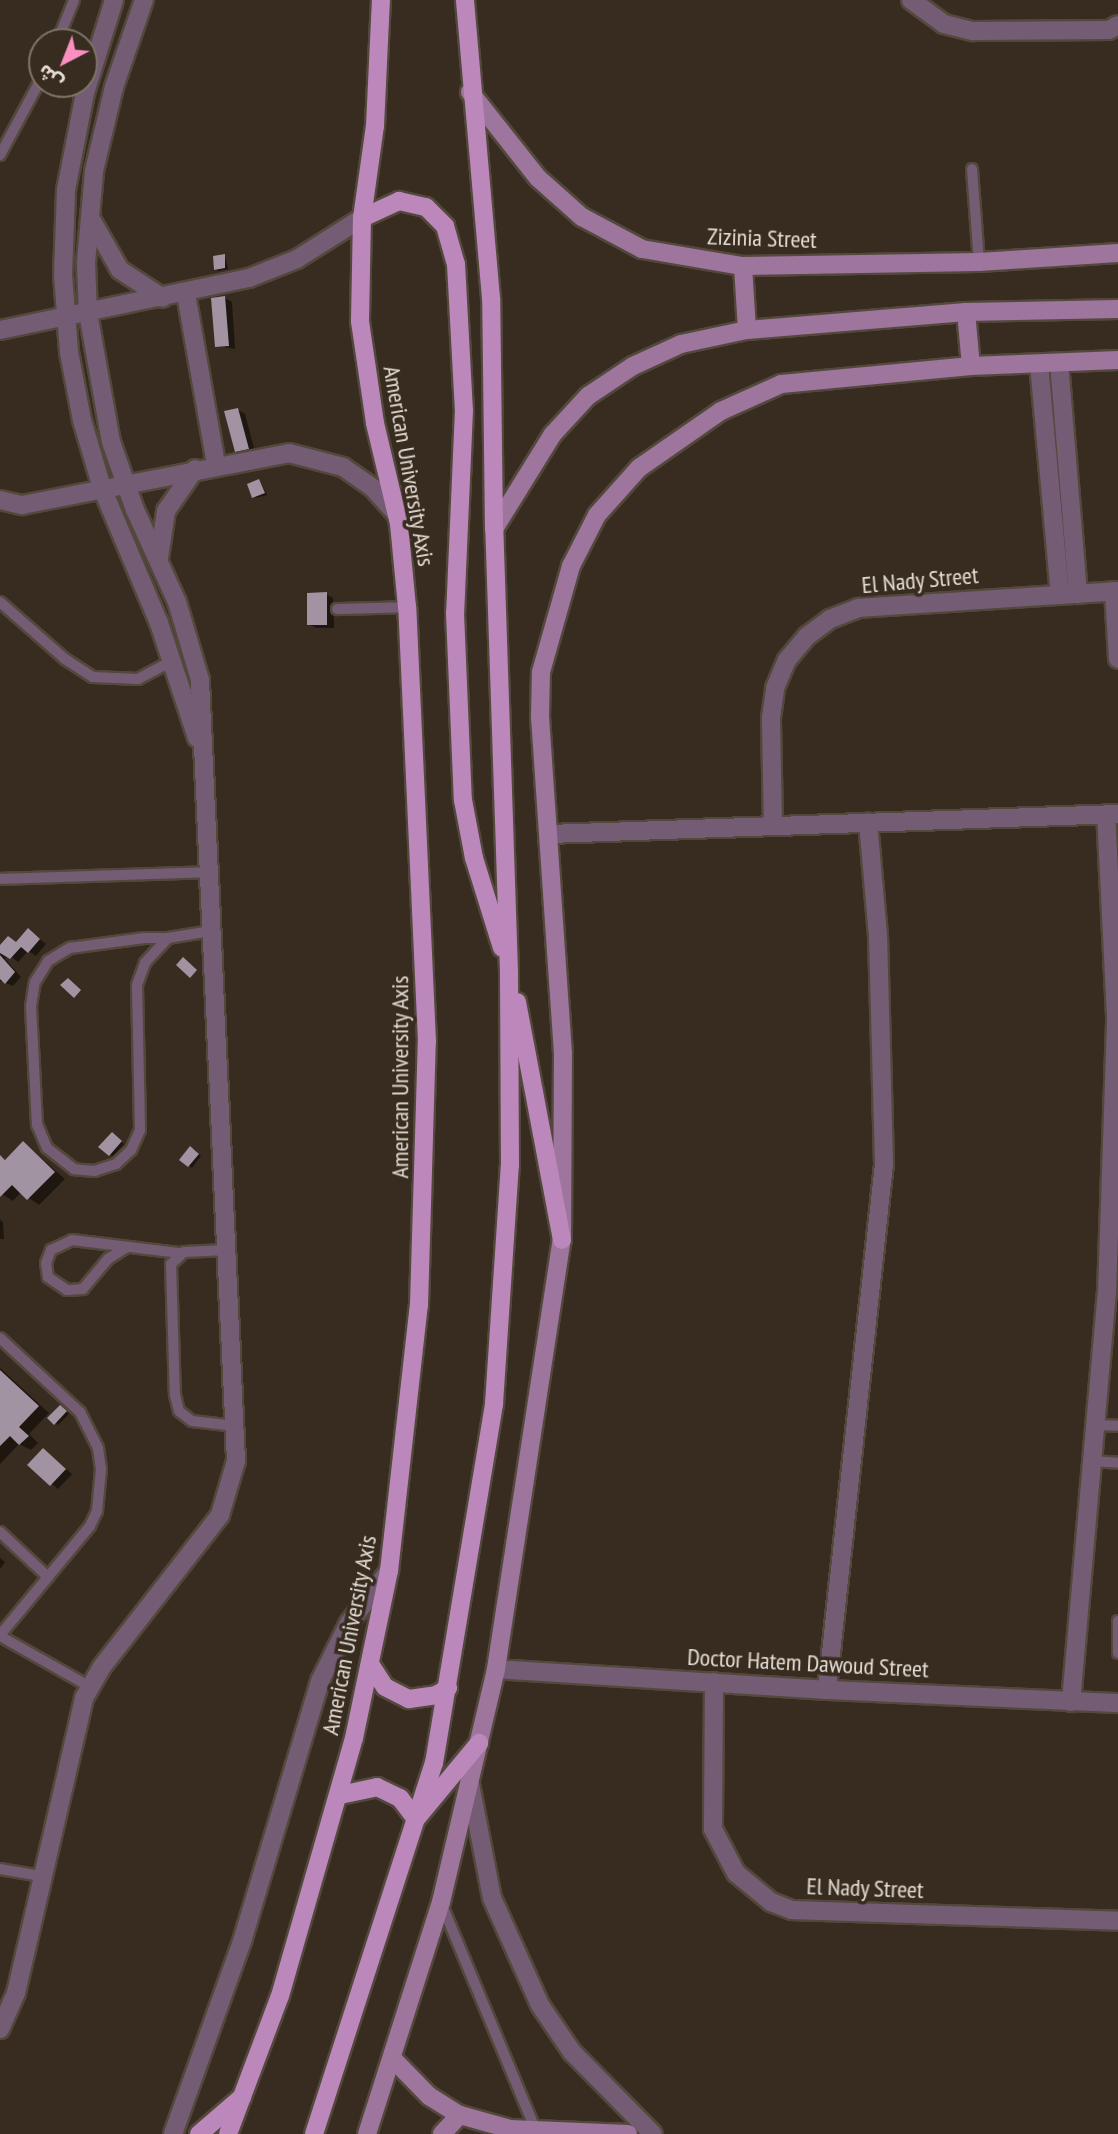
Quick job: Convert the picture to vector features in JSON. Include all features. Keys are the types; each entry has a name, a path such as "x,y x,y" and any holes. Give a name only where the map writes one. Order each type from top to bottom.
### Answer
{"main road":[{"name":"American University Axis","path":"228,2134 284,1983 340,1795 389,1571 408,1431 426,1170 424,913 407,607 398,516 366,372 359,269 362,218 375,126 381,0"},
{"path":"314,2134 434,1762 494,1404 510,1165 509,972 494,528 491,298 470,92 465,0"},
{"path":"362,218 399,201 426,207 445,226 456,264 464,410 455,613 463,800 474,858 509,972 562,1240"},
{"path":"370,1664 385,1687 409,1699 436,1695 448,1688"},
{"path":"415,1819 479,1743"},
{"path":"340,1795 377,1787 400,1798 415,1819"},
{"path":"199,2134 244,2095"}],"street":[{"path":"114,0 85,93 70,164 64,233 65,317 82,420 102,488 173,660 203,762"},
{"path":"0,2029 16,1993 74,1730 90,1687 220,1516 234,1476 235,1426 203,762 203,707 194,653 159,561 124,484 100,399 88,313 90,213 102,129 144,0"},
{"path":"911,0 933,18 957,28 1115,30"},
{"name":"Zizinia Street","path":"470,92 538,178 582,217 642,249 743,267 979,261 1118,253"},
{"path":"90,213 104,249 120,270 163,298"},
{"path":"0,330 186,294 297,259 362,218"},
{"path":"743,267 747,330"},
{"path":"186,294 216,465"},
{"path":"494,528 553,434 588,396 633,366 681,344 747,330 966,312 1118,309"},
{"path":"966,312 971,366"},
{"path":"367,2134 441,1902 496,1669 562,1240 563,1054 540,695 556,612 571,566 597,516 639,468 721,411 781,384 971,366 1118,360"},
{"path":"1040,363 1069,594"},
{"path":"1059,363 1069,594"},
{"path":"0,500 22,505 271,454 326,460 359,476 398,516"},
{"path":"159,561 166,511 195,469"},
{"path":"1116,591 1118,659"},
{"name":"El Nady Street","path":"773,825 771,718 775,688 787,660 806,637 830,619 858,608 1116,591"},
{"path":"549,834 1112,814 1117,1016 1107,1294 1071,1702"},
{"path":"827,1690 884,1164 882,1025 868,822"},
{"path":"173,2134 243,1938 320,1681 349,1623 389,1571"},
{"name":"Doctor Hatem Dawoud Street","path":"496,1669 827,1690 1118,1703"},
{"name":"El Nady Street","path":"714,1682 713,1829 736,1873 771,1902 792,1910 1118,1921"},
{"path":"470,1784 492,1898 540,2004 572,2053 653,2134"},
{"path":"393,2059 429,2096 460,2115 510,2130 628,2134"},
{"path":"442,2134 460,2115"}],"lane":[{"path":"63,28 74,0"},
{"path":"0,155 31,98"},
{"path":"972,169 979,261"},
{"path":"0,602 65,659 93,677 138,679 173,660"},
{"path":"337,609 407,607"},
{"path":"0,878 209,872"},
{"path":"168,938 145,963 137,985 141,1119 137,1140 124,1158 106,1168 85,1171 64,1164 47,1148 37,1125 31,1006 35,982 48,961 70,948 168,938 211,930"},
{"path":"127,1247 108,1259 83,1289 68,1290 48,1277 47,1256 64,1242 127,1247 180,1253 225,1250"},
{"path":"180,1253 171,1264 170,1274 176,1403 192,1421 235,1426"},
{"path":"0,1338 80,1412 98,1448 102,1469 97,1511 77,1544 0,1636 90,1687"},
{"path":"1096,1425 1118,1426"},
{"path":"1092,1461 1118,1463"},
{"path":"0,1532 48,1577"},
{"path":"1118,1621 1118,1653"},
{"path":"0,1869 41,1876"},
{"path":"441,1902 536,2131"}],"building":[{"path":"225,254 225,268 214,270 213,256"},
{"path":"225,296 229,346 215,347 211,298"},
{"path":"238,408 249,449 235,452 224,411"},
{"path":"259,479 265,493 252,498 247,484"},
{"path":"327,592 327,625 307,625 307,593"},
{"path":"28,928 40,939 28,953 21,947 10,959 0,953 0,945 8,936 16,942"},
{"path":"0,955 15,972 5,984 0,979"},
{"path":"183,957 197,970 190,978 176,965"},
{"path":"68,978 81,990 74,998 60,985"},
{"path":"112,1132 122,1141 109,1156 98,1147"},
{"path":"23,1141 55,1172 27,1200 12,1185 0,1197 0,1155 5,1160"},
{"path":"190,1146 199,1154 188,1167 179,1160"},
{"path":"0,1370 39,1406 19,1427 29,1436 19,1445 10,1436 0,1446"},
{"path":"60,1405 67,1411 54,1425 47,1418"},
{"path":"43,1448 66,1469 50,1486 27,1465"}]}
